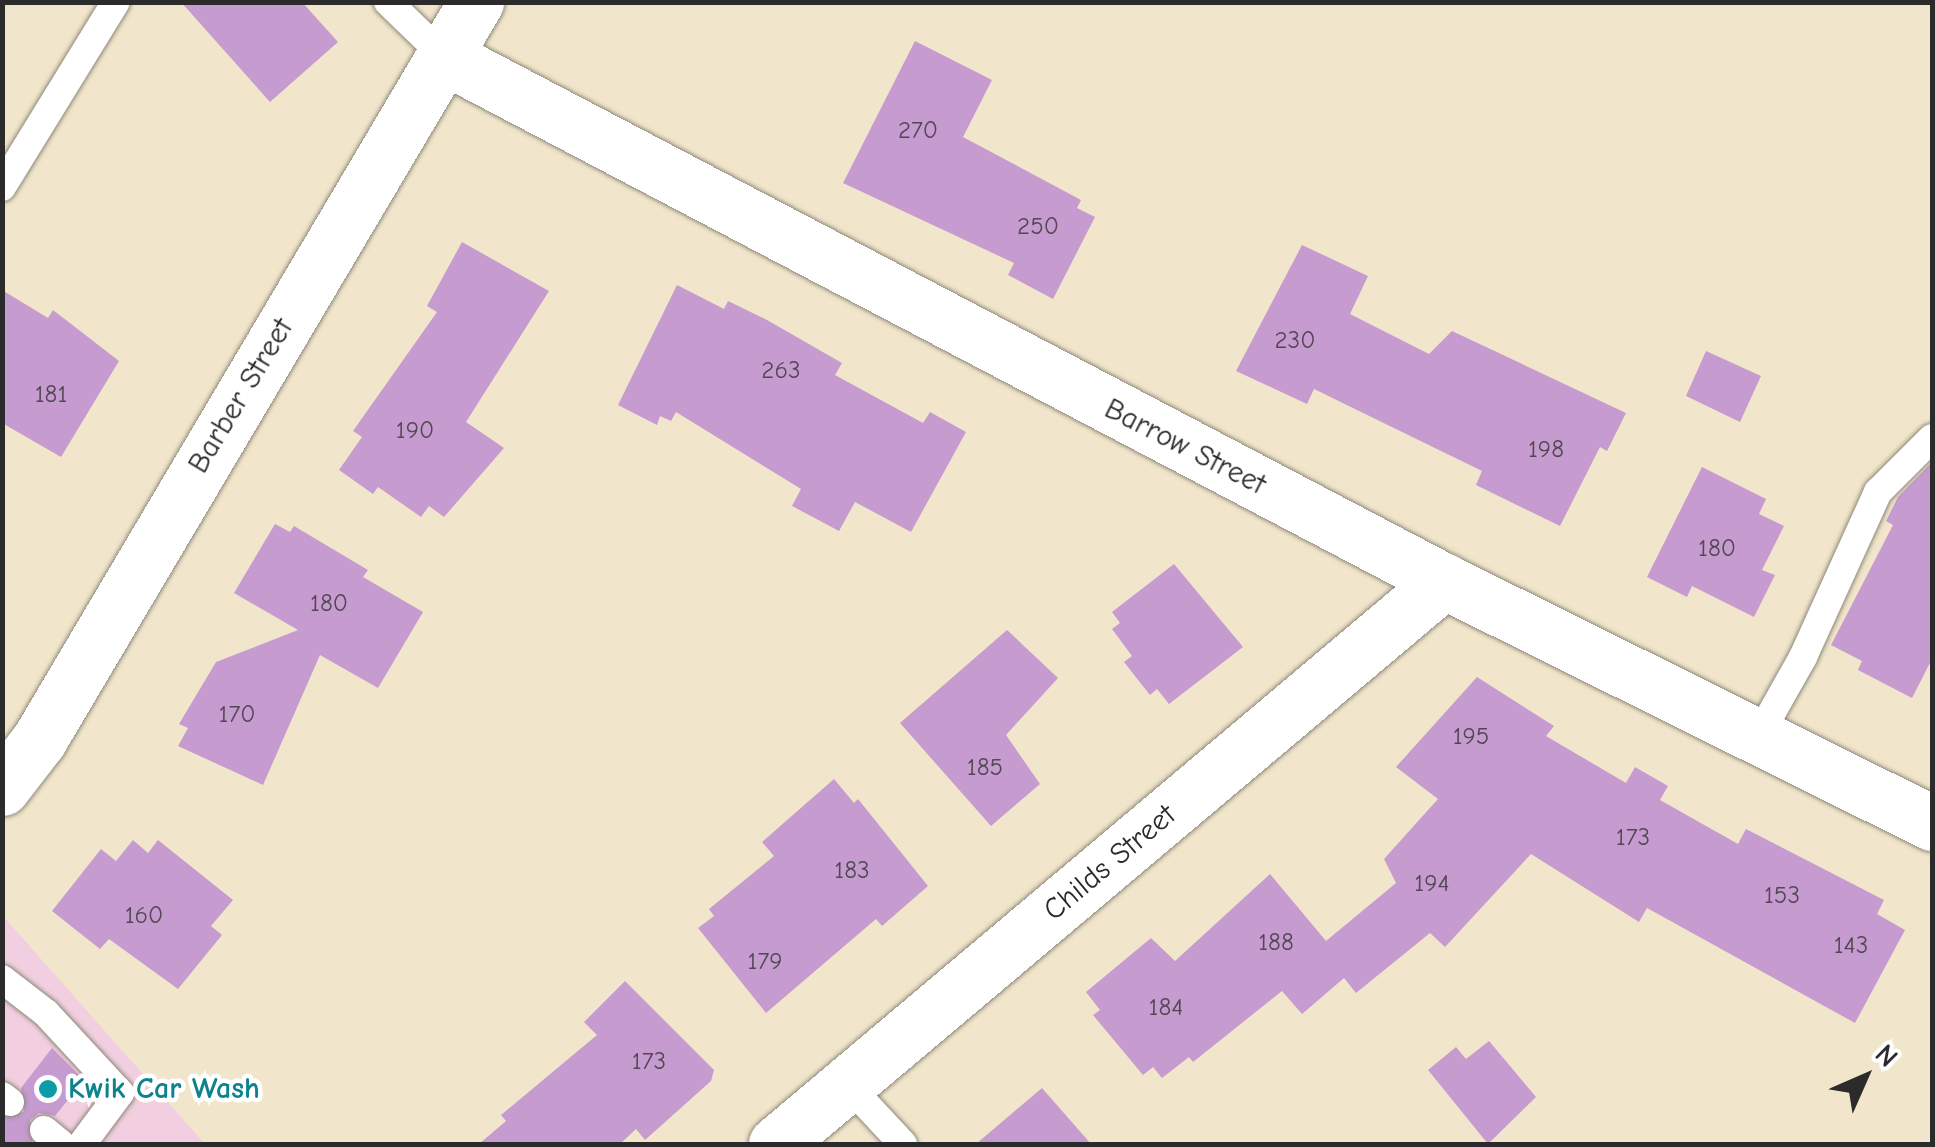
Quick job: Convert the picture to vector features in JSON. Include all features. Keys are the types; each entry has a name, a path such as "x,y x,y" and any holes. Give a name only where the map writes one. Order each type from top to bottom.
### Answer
{"street":[{"name":"Barber Street","path":"2,788 40,740 476,2"},
{"name":"Barrow Street","path":"446,57 1444,581 1932,823"},
{"name":"Childs Street","path":"776,1144 1444,581"}],"lane":[{"path":"2,186 116,2"},
{"path":"388,2 446,57"},
{"path":"1758,736 1803,657 1878,492 1932,438"},
{"path":"2,979 46,1013 120,1094 82,1144"},
{"path":"847,1084 903,1144"}],"shaded area":[{"path":"3,916 205,1144 3,1144"}],"building":[{"path":"181,2 302,2 338,42 270,102"},
{"path":"915,41 992,80 963,137 1081,200 1077,208 1095,217 1053,299 1008,275 1014,263 843,183"},
{"path":"462,242 549,291 466,422 504,448 444,517 429,506 421,517 378,487 373,494 339,470 362,437 353,431 437,312 427,306"},
{"path":"1302,245 1368,276 1350,314 1429,354 1452,331 1626,413 1607,451 1600,447 1560,526 1476,485 1482,471 1314,389 1307,404 1236,371"},
{"path":"677,285 724,309 728,301 767,320 842,363 835,375 923,423 930,412 966,432 911,532 855,502 839,531 792,506 801,489 676,412 671,421 660,416 657,425 618,405"},
{"path":"2,290 48,318 53,310 119,361 61,457 2,423"},
{"path":"1706,351 1761,376 1740,422 1686,396"},
{"path":"1932,462 1932,659 1912,698 1858,670 1862,661 1831,645 1893,525 1886,521 1898,497"},
{"path":"1702,467 1766,499 1759,514 1784,526 1762,570 1775,575 1754,617 1692,586 1687,597 1647,577"},
{"path":"275,524 290,532 294,526 368,570 363,577 423,612 378,688 320,655 263,785 178,746 188,728 179,724 216,662 298,630 234,593"},
{"path":"1174,564 1243,647 1169,704 1157,689 1150,695 1124,662 1132,656 1112,629 1120,623 1112,612"},
{"path":"1007,630 1058,678 1006,735 1040,784 991,826 900,723"},
{"path":"1477,677 1554,726 1546,736 1626,783 1635,767 1668,786 1660,800 1738,844 1746,829 1884,900 1877,914 1905,930 1855,1023 1647,908 1639,922 1531,854 1445,947 1430,933 1356,993 1344,978 1302,1014 1282,991 1193,1062 1189,1057 1162,1078 1153,1067 1143,1075 1093,1015 1100,1010 1086,992 1151,938 1175,961 1270,874 1326,941 1396,883 1384,859 1438,799 1396,767"},
{"path":"834,779 854,803 858,799 928,886 882,926 876,919 766,1013 698,928 714,916 709,909 774,856 762,842"},
{"path":"133,840 148,853 158,840 233,900 211,926 222,935 178,989 109,939 100,949 52,911 101,849 116,861"},
{"path":"625,981 714,1070 711,1081 645,1140 636,1129 620,1144 479,1144 506,1121 501,1115 597,1035 584,1022"},
{"path":"1489,1041 1536,1097 1488,1144 1428,1070 1456,1047 1466,1059"},
{"name":"Kwik Car Wash","path":"52,1048 84,1080 55,1116 39,1113 30,1120 33,1144 2,1144 2,1117 24,1112 21,1088"},
{"path":"1042,1088 1091,1144 976,1144"}],"place":[{"name":"Kwik Car Wash","path":"48,1089"}]}
